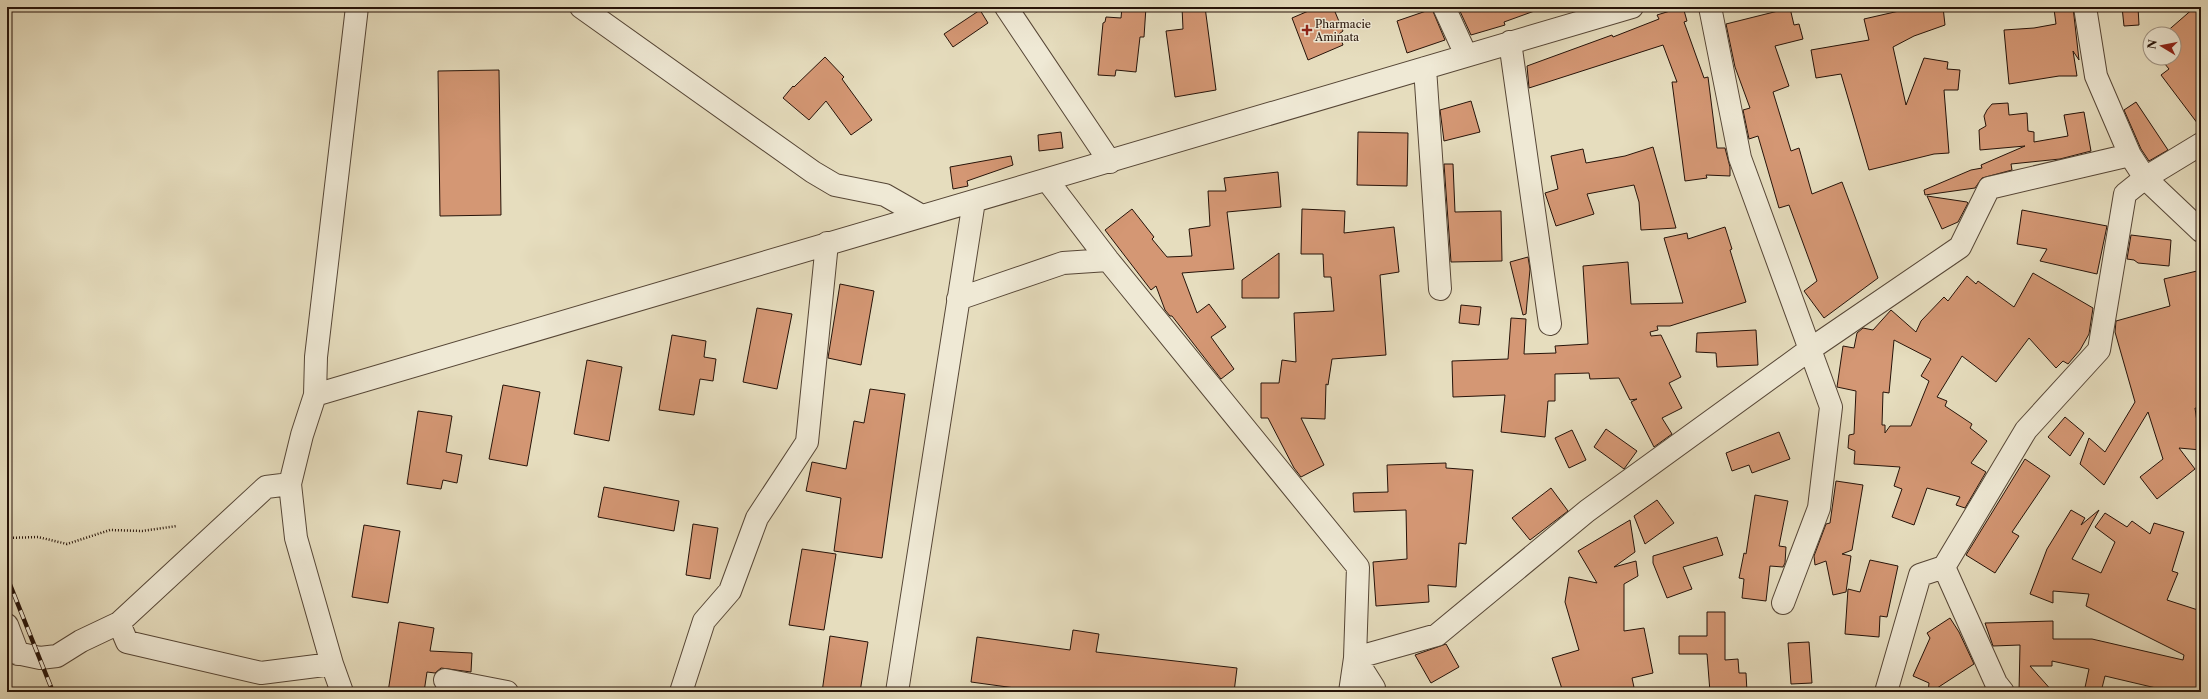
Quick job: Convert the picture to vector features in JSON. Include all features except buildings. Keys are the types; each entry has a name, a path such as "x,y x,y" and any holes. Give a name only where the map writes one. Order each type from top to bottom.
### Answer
{"street":[{"path":"342,692 332,664 296,538 290,484 302,435 315,395 316,357 357,7"},
{"path":"581,7 813,172 835,185 885,195 920,216"},
{"path":"1006,7 1110,162"},
{"path":"1444,7 1466,55"},
{"path":"315,395 1632,7"},
{"path":"1710,7 1740,158 1809,350 1831,406 1819,508 1783,603"},
{"path":"2085,7 2096,76 2130,155 2145,178 2201,231"},
{"path":"1510,42 1550,324"},
{"path":"1425,68 1440,289"},
{"path":"1886,692 1920,575 1944,567 2026,430 2099,350 2125,194 2145,178 2201,144"},
{"path":"1355,658 1437,635 1587,511 1809,350 1960,247 1989,188 2130,155"},
{"path":"1047,180 1108,260 1358,567 1355,658 1350,692"},
{"path":"897,692 974,201"},
{"path":"681,692 704,621 730,590 757,518 807,442 827,243"},
{"path":"958,300 1063,263 1108,260"},
{"path":"7,625 12,652 40,658 57,656 81,641 119,624 266,487 290,484"},
{"path":"1944,567 1996,683 2003,692"},
{"path":"119,624 127,642 261,673 332,664"},
{"path":"1355,658 1374,688 1374,692"},
{"path":"445,680 508,692"}],"path":[{"path":"7,538 38,536 67,544 110,530 142,531 177,526"}],"railway":[{"path":"7,577 53,692"}],"place":[{"name":"Pharmacie Aminata","path":"1307,30"}]}
